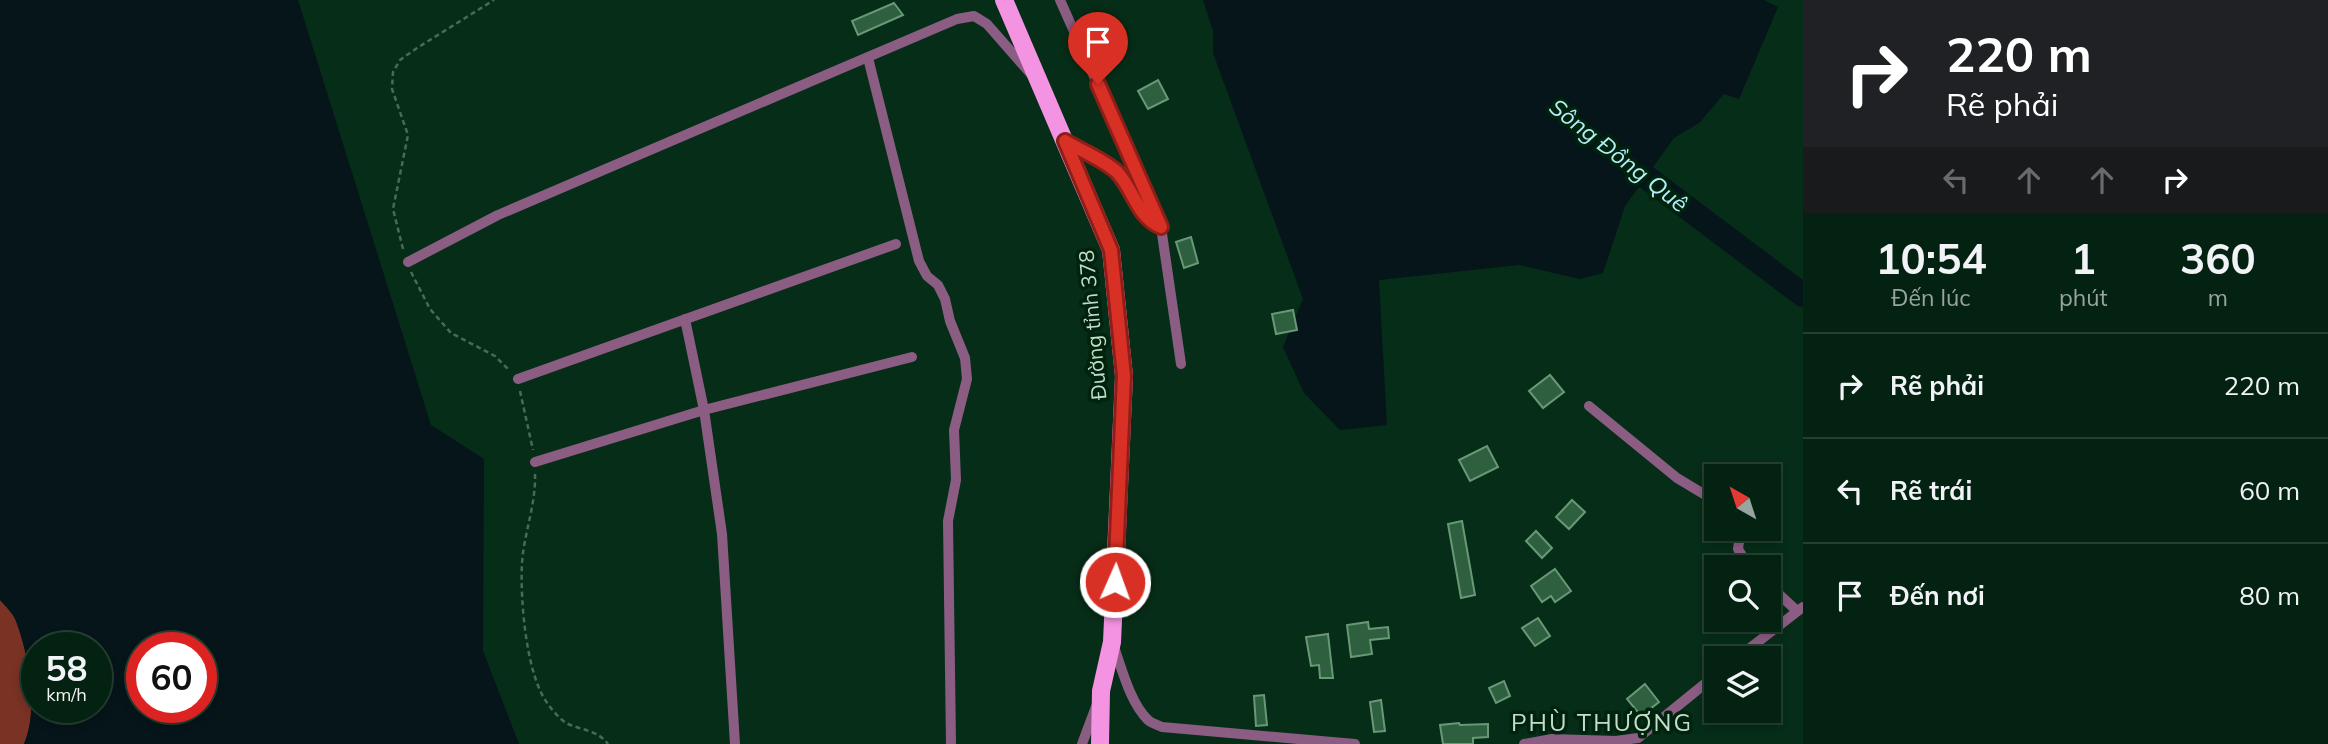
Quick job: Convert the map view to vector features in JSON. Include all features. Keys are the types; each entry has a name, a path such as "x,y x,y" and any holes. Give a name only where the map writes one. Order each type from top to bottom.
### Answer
{"main road":[{"name":"Đường tỉnh 378","path":"1004,0 1111,250 1124,376 1112,642 1101,691 1100,744"}],"street":[{"path":"999,0 1013,20"},
{"path":"1012,0 1013,20"},
{"path":"1060,0 1161,227 1181,365"},
{"path":"408,262 498,215 957,19 974,16 987,24 1040,83"},
{"path":"868,58 919,261 927,276 938,285 945,299 950,321 965,358 967,379 954,430 956,480 948,521 951,744"},
{"path":"1065,141 1112,168 1120,176 1145,217 1161,227"},
{"path":"518,379 896,244"},
{"path":"685,319 704,410 722,534 735,744"},
{"path":"535,461 704,410 912,357"},
{"path":"1589,406 1677,478 1704,494"},
{"path":"1752,646 1800,609 1781,594"},
{"path":"1112,642 1132,693 1148,720 1162,727 1355,744"},
{"path":"1524,744 1552,739 1640,741 1704,685"},
{"path":"1082,744 1101,691"}],"path":[{"path":"494,0 400,60 393,72 392,89 408,135 393,209 408,262 430,309 450,333 495,356 518,379 535,461 536,489 522,562 524,611 537,686 547,703 565,722 589,730 608,744"}],"shaded area":[{"path":"0,600 16,621 21,637 21,723 29,723 24,744 0,744"}],"water":[{"path":"0,0 298,0 431,425 484,459 483,651 519,744 24,744 29,723 112,723 112,632 21,632 21,637 11,613 0,600"},
{"path":"1203,0 1764,0 1778,7 1739,99 1724,94 1699,123 1674,138 1625,206 1603,273 1580,279 1519,265 1379,280 1387,425 1340,430 1304,393 1283,347 1303,299 1213,53 1213,31"}],"building":[{"path":"894,3 903,15 858,35 852,21"},
{"path":"1158,80 1168,99 1148,109 1138,91"},
{"path":"1191,237 1198,263 1184,268 1176,242"},
{"path":"1293,310 1297,330 1276,334 1272,314"},
{"path":"1550,375 1564,392 1543,408 1529,391"},
{"path":"1487,446 1498,467 1470,481 1459,460"},
{"path":"1572,500 1585,512 1569,529 1556,517"},
{"path":"1462,521 1475,595 1461,598 1448,524"},
{"path":"1536,531 1552,548 1542,558 1526,541"},
{"path":"1555,569 1571,591 1555,602 1551,596 1542,602 1531,586"},
{"path":"1538,618 1550,636 1535,646 1522,628"},
{"path":"1368,622 1369,629 1388,627 1389,638 1370,640 1372,654 1351,657 1347,625"},
{"path":"1328,634 1333,678 1320,678 1319,665 1311,666 1306,637"},
{"path":"1504,681 1510,696 1496,703 1489,688"},
{"path":"1645,684 1659,702 1641,716 1627,699"},
{"path":"1264,695 1267,725 1256,726 1254,696"},
{"path":"1381,700 1385,731 1374,732 1370,702"},
{"path":"1488,724 1488,737 1473,738 1473,744 1443,744 1440,725"}],"waterway":[{"name":"Sông Đồng Quê","path":"1621,158 1803,295"}],"district":[{"name":"PHÙ THƯỢNG","path":"1602,722"}],"route":[{"path":"1098,84 1161,227 1145,217 1120,176 1112,168 1065,141 1111,250 1124,376 1115,582"}]}
